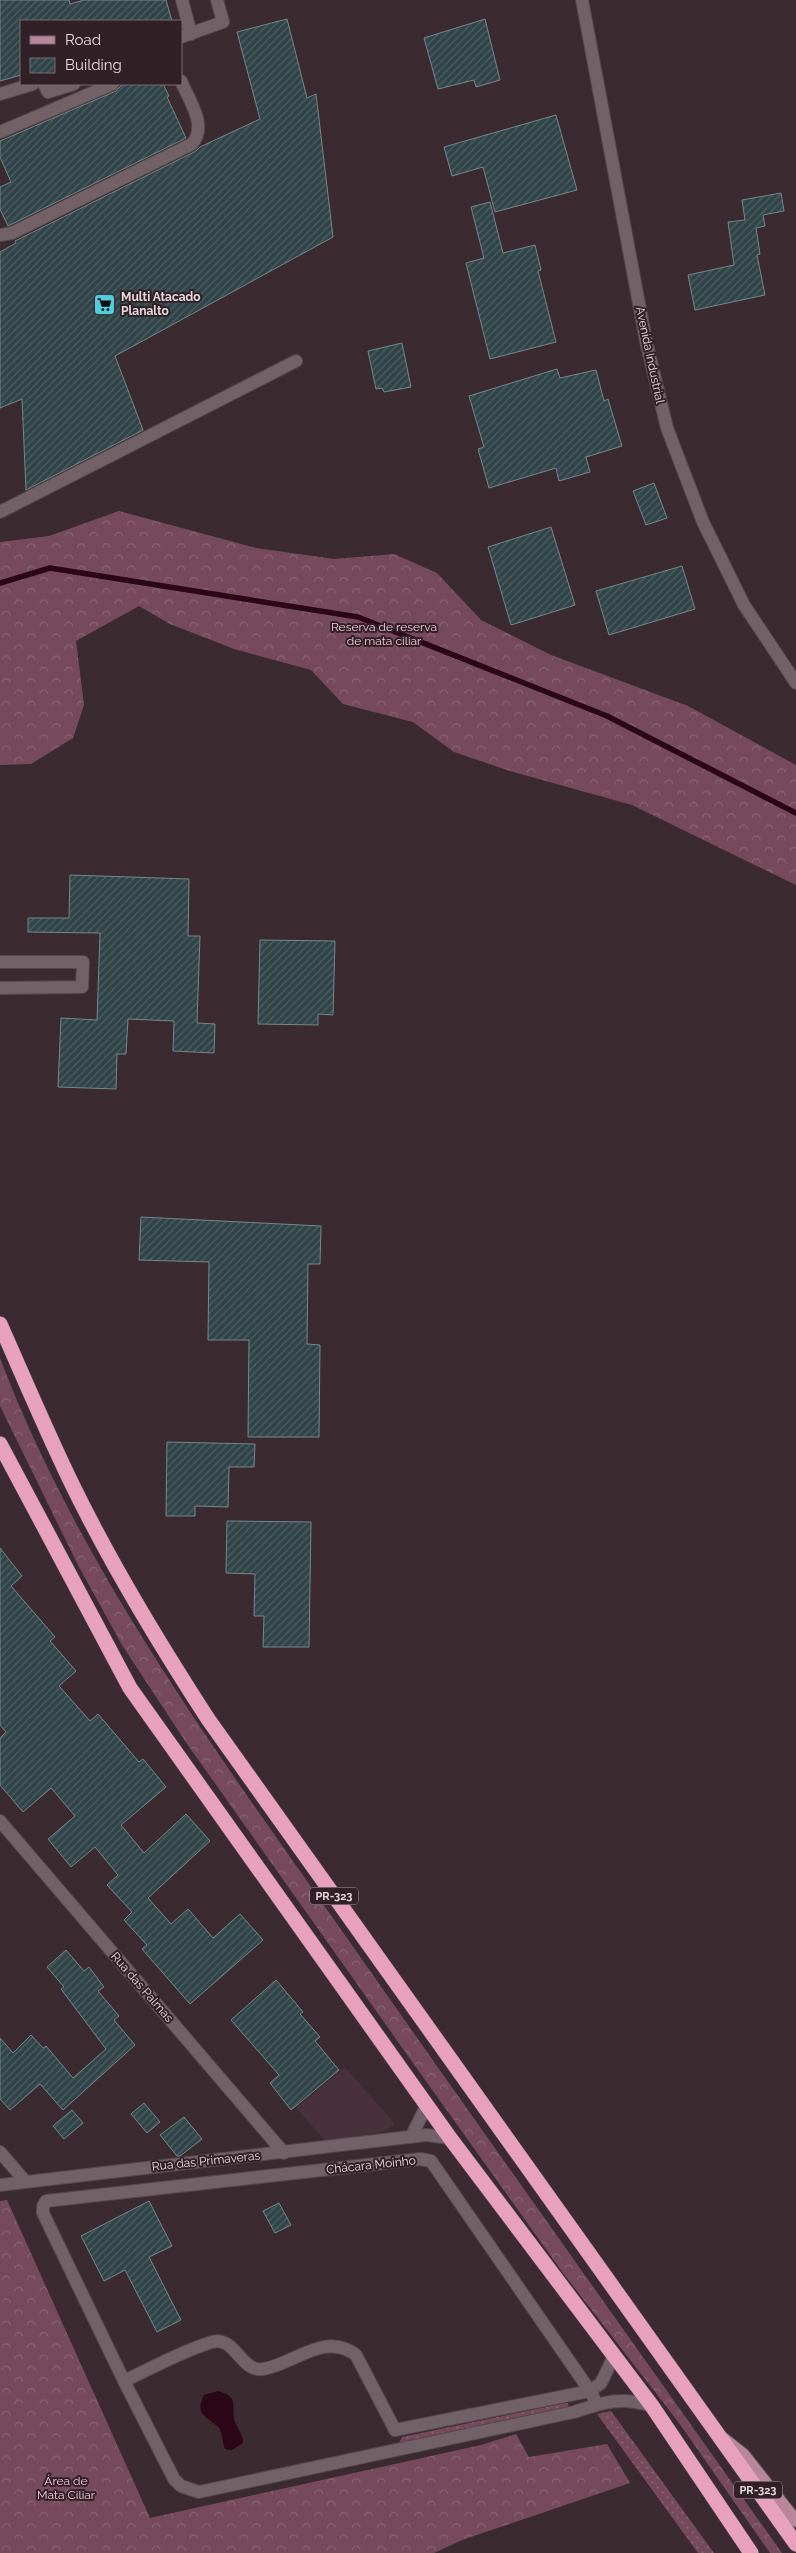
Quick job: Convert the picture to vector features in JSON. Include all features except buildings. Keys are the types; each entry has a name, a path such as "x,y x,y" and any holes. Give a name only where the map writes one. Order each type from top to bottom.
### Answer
{"highway":[{"name":"PR-323","path":"0,1324 70,1481 126,1585 172,1664 208,1719 721,2436 796,2544"},
{"name":"PR-323","path":"0,1444 127,1684 450,2138 652,2406 751,2553"}],"main road":[{"path":"721,2436 744,2454 796,2521"}],"street":[{"path":"182,0 186,35 223,22 217,0"},
{"name":"Avenida Industrial","path":"582,0 646,341 667,428 703,522 744,605 796,683"},
{"path":"0,235 12,232 192,144 199,136 200,126 182,83"},
{"path":"0,94 31,85"},
{"path":"44,85 48,92 71,85"},
{"path":"0,132 111,85"},
{"path":"0,512 296,361"},
{"path":"0,962 83,962 82,987 0,988"},
{"name":"Rua das Palmas","path":"0,1821 284,2153"},
{"path":"411,2137 427,2106"},
{"name":"Rua das Primaveras","path":"0,2185 426,2135 450,2138"},
{"path":"0,2152 25,2181"},
{"name":"Chácara Moinho","path":"124,2381 43,2213 42,2206 46,2201 420,2159 431,2162 590,2391"},
{"path":"393,2449 395,2430 356,2355 347,2348 337,2346 314,2349 262,2370 249,2367 231,2346 214,2341 124,2381 171,2473 181,2486 199,2492 393,2449 574,2412 597,2404 626,2400 652,2406"},
{"path":"395,2430 590,2391 601,2383 614,2356"},
{"path":"590,2391 597,2404"},
{"path":"570,2396 576,2403 574,2412"}],"shaded area":[{"path":"345,2067 395,2124 386,2131 327,2143 296,2108"},
{"path":"218,2391 232,2400 234,2419 242,2438 243,2443 232,2450 225,2449 220,2429 203,2414 200,2407 204,2395"}],"green space":[{"name":"Reserva de reserva de mata ciliar","path":"119,511 256,548 334,559 394,554 437,573 481,620 551,655 688,706 796,765 796,885 632,805 510,771 454,752 413,722 343,704 311,670 234,649 170,624 139,606 76,641 84,705 73,738 31,764 0,765 0,542 49,536"},
{"path":"0,1358 32,1435 69,1510 153,1655 246,1794 782,2553 770,2553 679,2423 563,2273 185,1741 122,1645 79,1567 0,1406"},
{"name":"Área de Mata Ciliar","path":"7,2200 150,2518 481,2445 516,2434 529,2457 607,2444 630,2483 462,2540 434,2553 0,2553 0,2201"},
{"path":"568,2403 569,2408 401,2445 399,2443 402,2437"},
{"path":"611,2411 714,2553 698,2553 597,2414"}],"waterway":[{"path":"0,583 50,568 358,617 607,716 796,813"}],"place":[{"name":"Multi Atacado Planalto","path":"105,304"}]}
